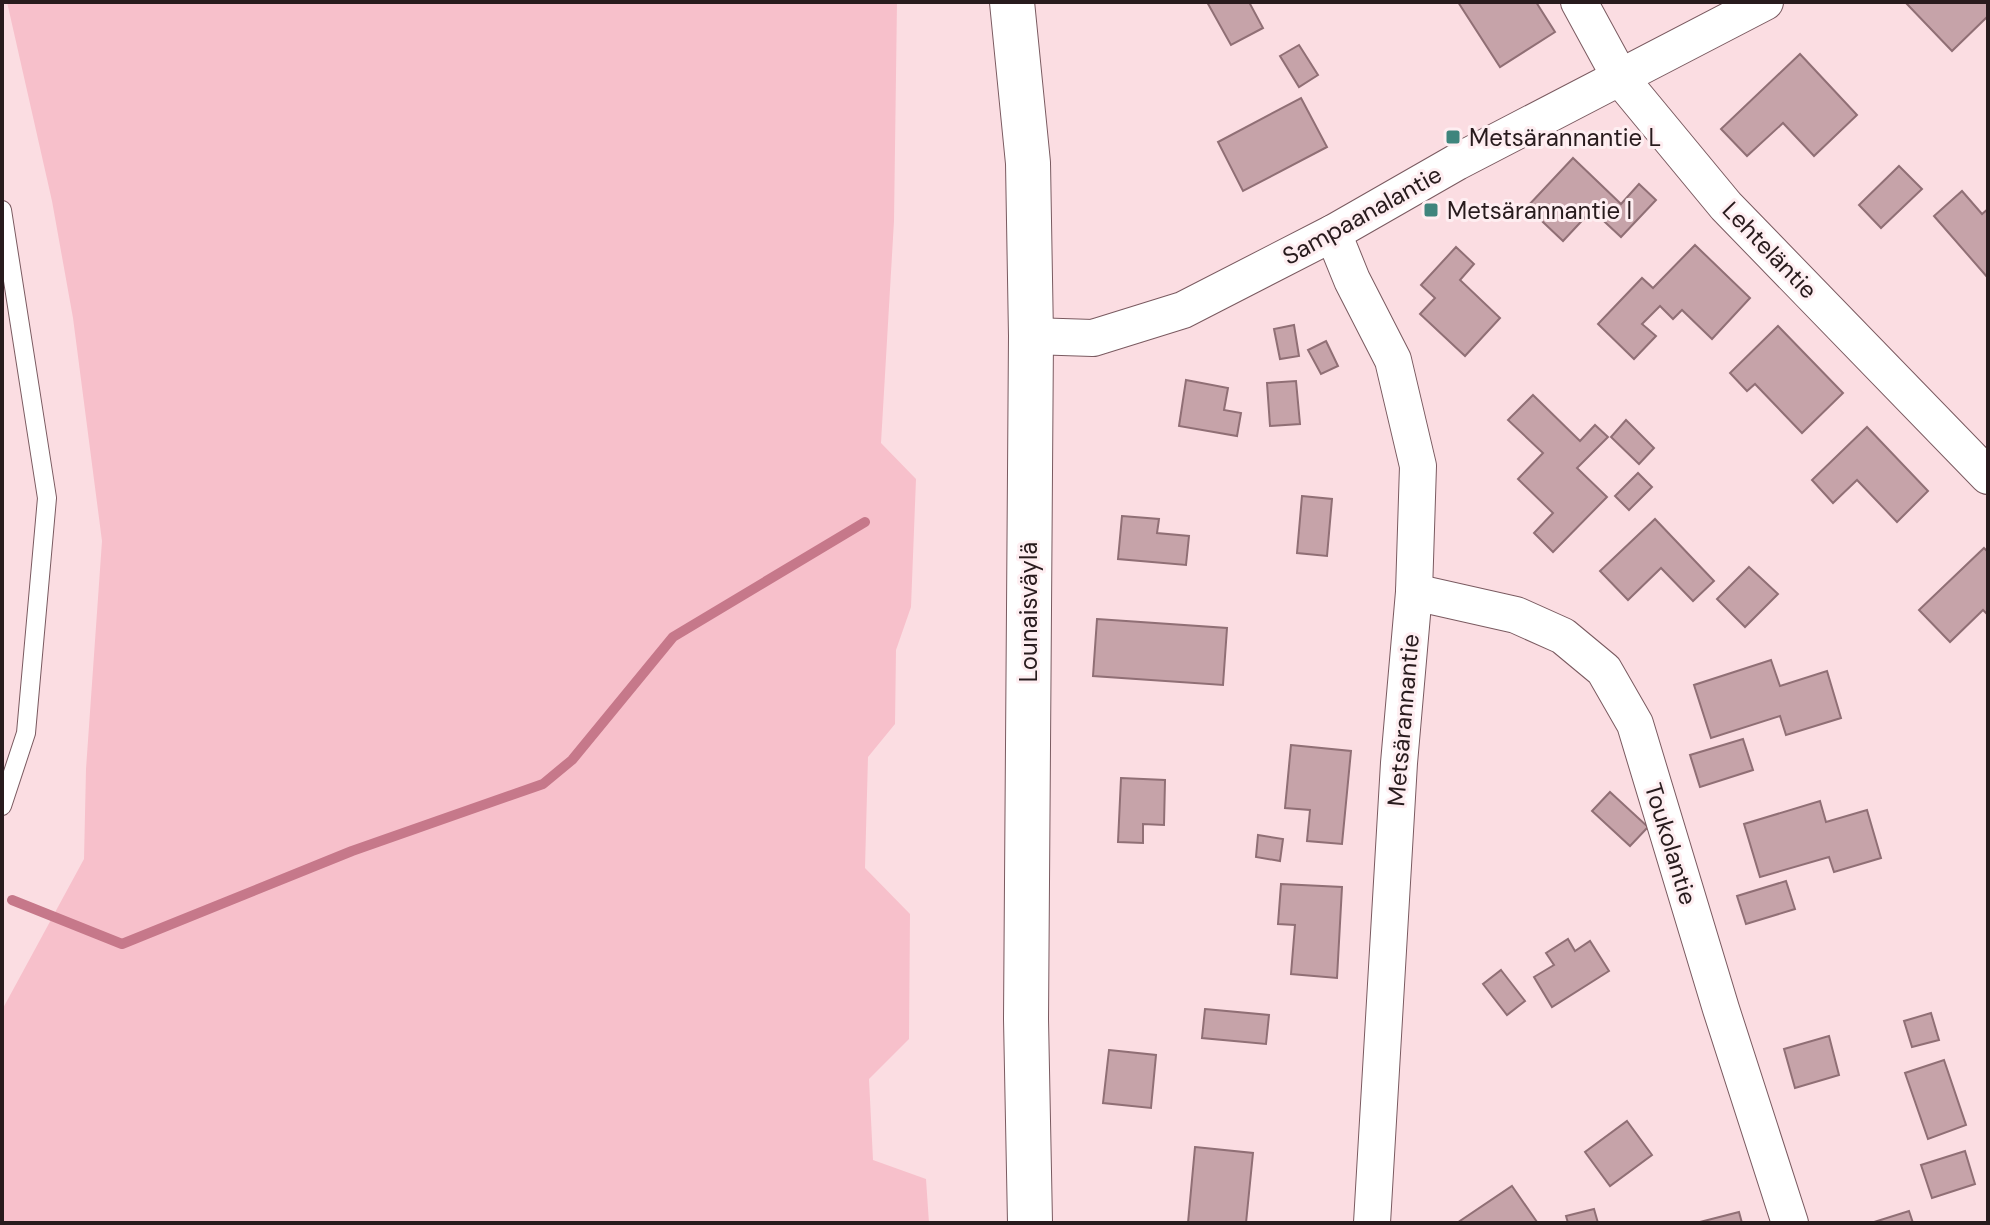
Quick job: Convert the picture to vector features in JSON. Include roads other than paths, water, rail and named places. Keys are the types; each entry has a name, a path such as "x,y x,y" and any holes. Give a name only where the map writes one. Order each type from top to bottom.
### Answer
{"street":[{"name":"Lounaisväylä","path":"1012,2 1028,163 1031,336 1026,925 1030,1223"},
{"name":"Lehteläntie","path":"1579,2 1621,79 1726,206 1988,476"},
{"name":"Sampaanalantie","path":"1031,336 1093,338 1183,310 1333,233 1457,162 1765,2"},
{"name":"Metsärannantie","path":"1333,233 1352,280 1393,360 1418,466 1414,592 1399,763 1372,1223"},
{"name":"Toukolantie","path":"1414,592 1516,615 1563,636 1604,670 1635,724 1721,1009 1790,1223"}],"lane":[{"path":"2,210 47,498 26,733 2,806"}],"waterway":[{"path":"12,900 122,944 352,851 543,784 572,760 673,637 865,522"}],"place":[{"name":"Metsärannantie L","path":"1453,137"},
{"name":"Metsärannantie I","path":"1431,210"}]}
